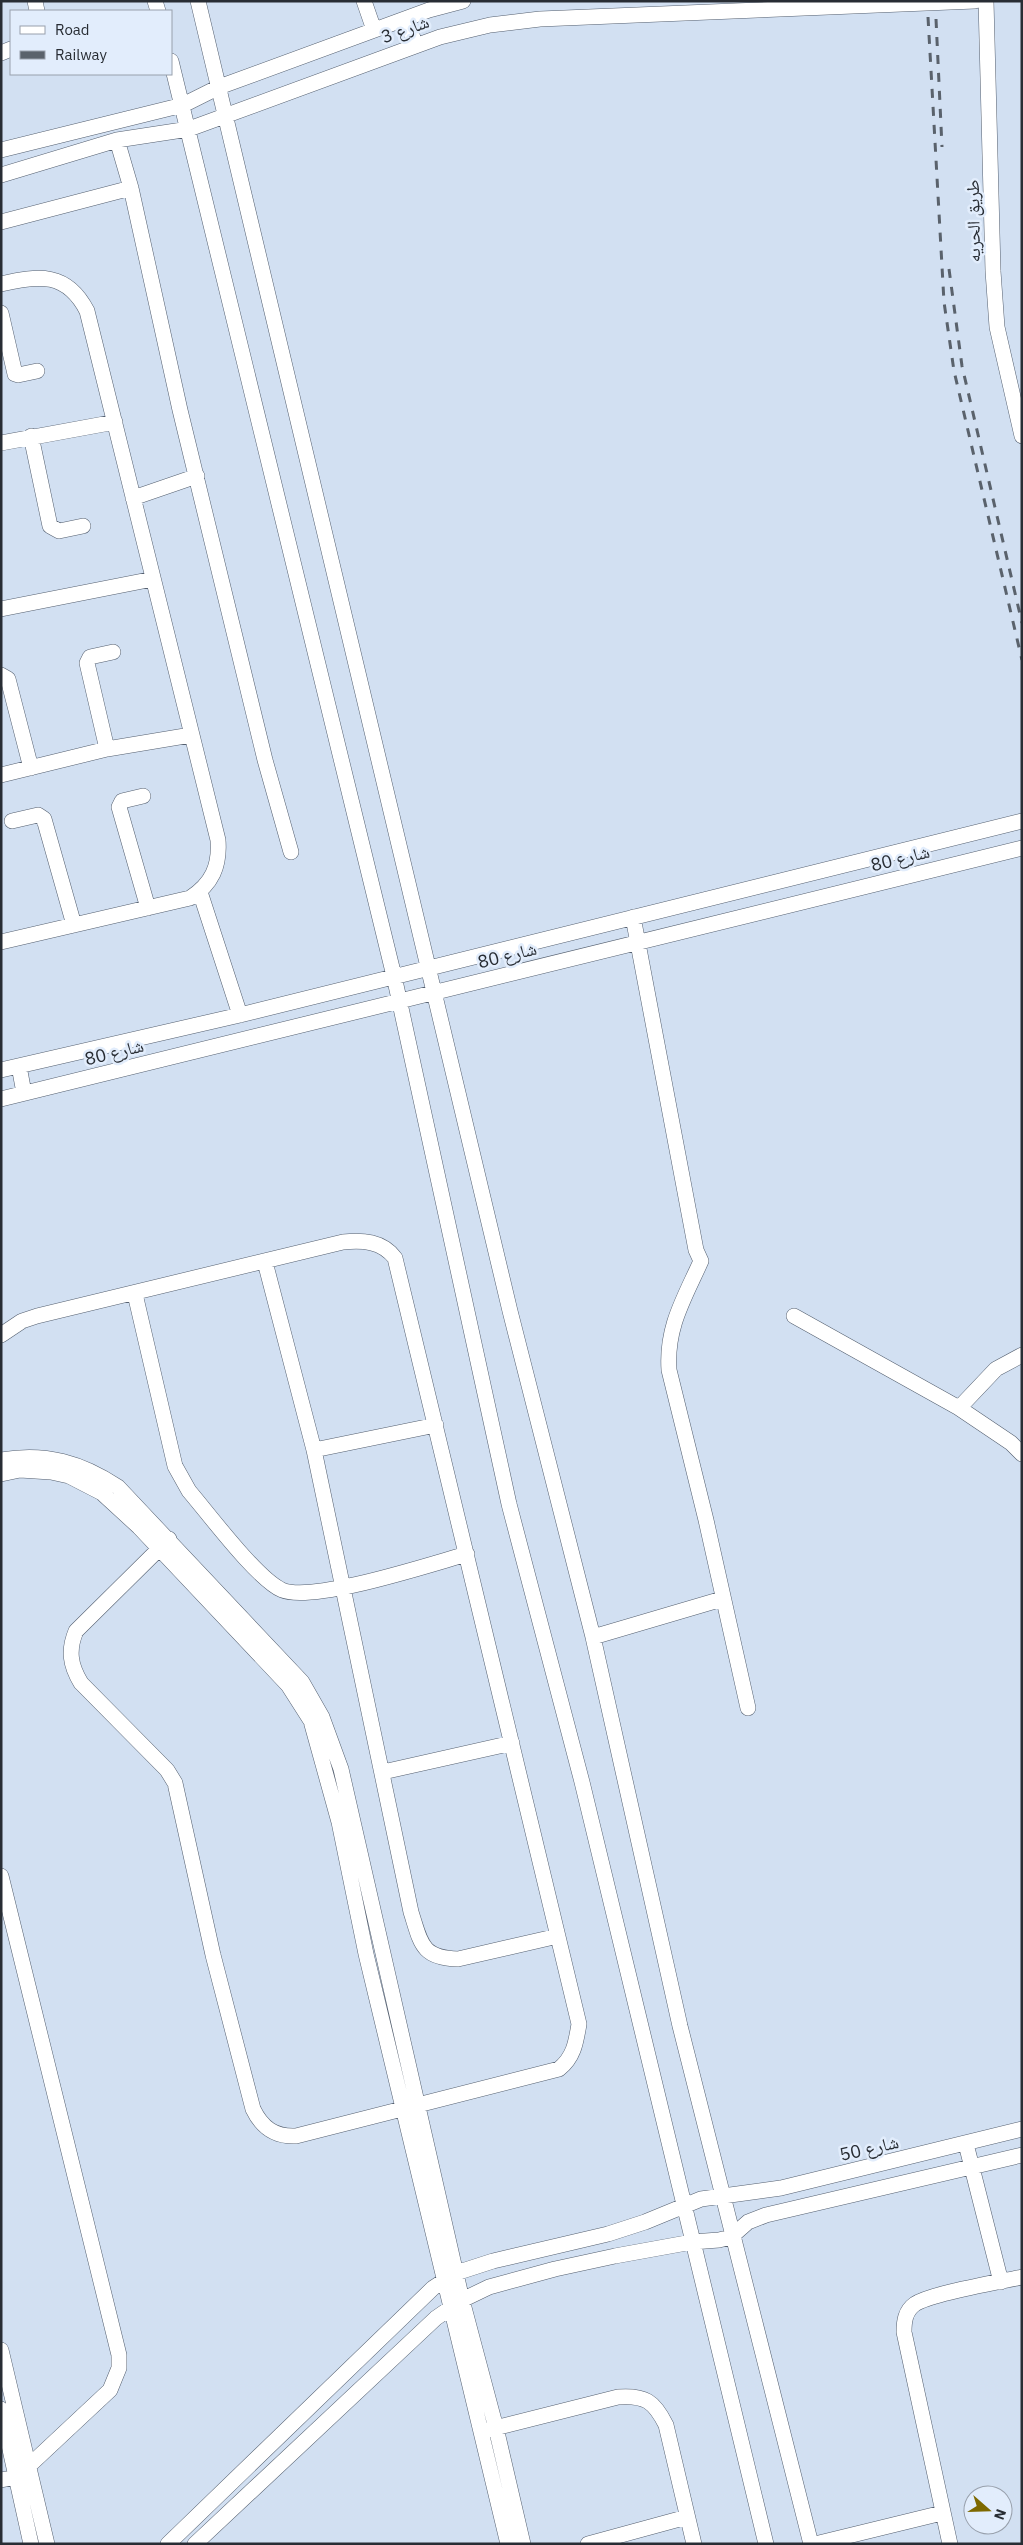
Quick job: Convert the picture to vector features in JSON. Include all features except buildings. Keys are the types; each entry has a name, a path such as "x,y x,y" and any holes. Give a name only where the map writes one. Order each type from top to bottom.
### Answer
{"street":[{"path":"198,1 321,522 430,967 510,1311 593,1637 680,2026 723,2194 731,2237 811,2544"},
{"path":"364,1 374,30"},
{"name":"شارع 3","path":"1,150 183,105 219,87 404,19 463,1"},
{"name":"شارع 3","path":"1,175 117,140 189,129 416,45 465,30 540,20 975,1"},
{"name":"طريق الحريه","path":"986,1 994,290 998,327 1022,436"},
{"path":"404,19 416,45"},
{"path":"172,65 394,976 509,1504 582,1782 766,2544"},
{"path":"117,140 131,188 196,476 266,760 291,852"},
{"path":"1,222 131,188"},
{"path":"1,284 27,277 48,278 68,286 76,293 87,311 218,840 219,854 216,868 210,881 200,892 190,898 1,942"},
{"path":"1,313 15,374 37,371"},
{"path":"1,443 115,422"},
{"path":"31,436 50,526 59,531 83,526"},
{"path":"133,498 196,476"},
{"path":"1,609 153,579"},
{"path":"107,749 87,663 90,658 113,652"},
{"path":"1,675 8,678 31,768"},
{"path":"1,776 107,749 191,735"},
{"path":"143,796 122,801 118,807 148,908"},
{"path":"12,822 38,815 44,819 74,925"},
{"name":"شارع 80","path":"1,1070 240,1015 1022,821"},
{"name":"شارع 80","path":"1,1099 1022,848"},
{"path":"200,892 240,1015"},
{"path":"717,896 722,921"},
{"path":"633,917 696,1250 701,1261 672,1327 667,1347 669,1370 706,1520 722,1599 748,1708"},
{"path":"19,1066 24,1093"},
{"path":"1,1335 22,1321 37,1316 135,1294 343,1242 361,1240 380,1245 395,1258 579,2024 573,2052 567,2063 559,2069 404,2110 286,2136 266,2128 258,2121 253,2109 213,1955 175,1783 167,1770 81,1683 73,1670 70,1657 71,1643 76,1631 164,1544"},
{"path":"265,1262 314,1450 411,1912 421,1942 429,1954 441,1958 458,1959 558,1936"},
{"path":"135,1294 175,1466 188,1491 250,1562 272,1583 283,1590 295,1592 342,1588 467,1554"},
{"path":"794,1316 959,1408 1012,1443 1022,1454"},
{"path":"959,1408 996,1369 1022,1355"},
{"path":"314,1450 436,1425"},
{"path":"1,1460 43,1458 66,1461 89,1469 118,1487 164,1544 288,1685 311,1721 328,1778 366,1954 404,2110 457,2303 489,2430 523,2544"},
{"path":"1,1474 20,1470 37,1470 69,1476 102,1493 164,1544 302,1682 322,1717 341,1769 419,2106 450,2277"},
{"path":"593,1637 722,1599"},
{"path":"383,1772 512,1743"},
{"path":"1,1876 119,2356 119,2368 110,2390 28,2464 17,2477 1,2480"},
{"name":"شارع 50","path":"450,2277 492,2261 608,2234 701,2198 781,2188 1022,2129"},
{"path":"966,2144 1001,2282"},
{"path":"195,2544 457,2303 489,2287 555,2269 692,2242 704,2243 731,2237 748,2222 766,2215 972,2169 1022,2155"},
{"path":"168,2544 450,2277"},
{"path":"950,2544 904,2332 904,2320 915,2304 934,2297 1022,2277"},
{"path":"1,2350 47,2544"},
{"path":"489,2430 618,2397 634,2396 647,2400 659,2412 666,2426 694,2544"},
{"path":"1,2409 31,2544"},
{"path":"489,2430 508,2544"},
{"path":"815,2544 942,2513"},
{"path":"588,2544 687,2517"}],"railway":[{"path":"928,17 944,302 954,371 1022,660"},
{"path":"936,19 942,147"},
{"path":"949,269 962,366 1022,623"}]}
